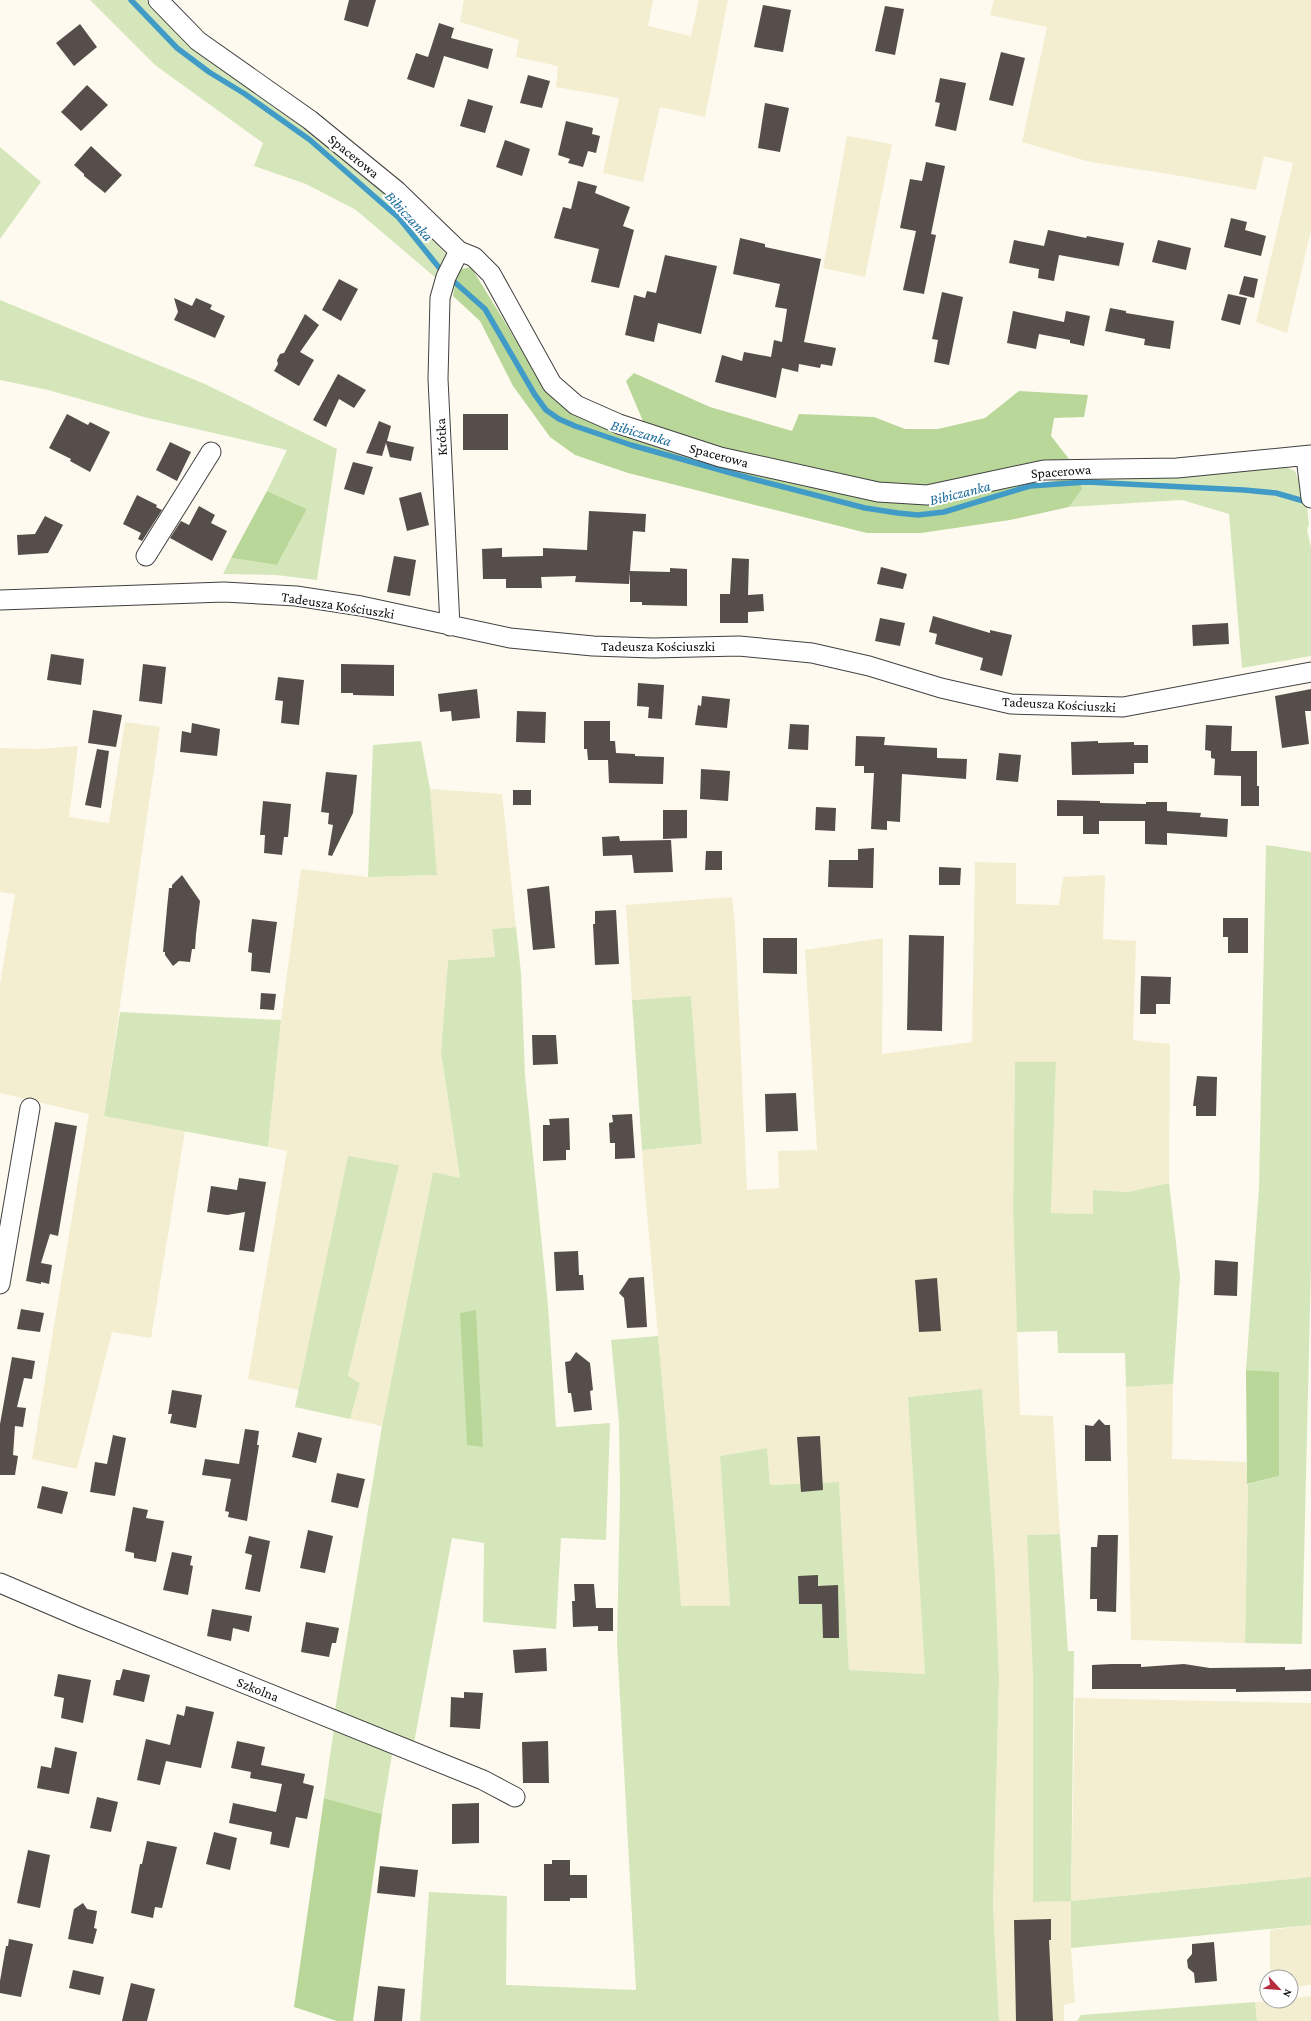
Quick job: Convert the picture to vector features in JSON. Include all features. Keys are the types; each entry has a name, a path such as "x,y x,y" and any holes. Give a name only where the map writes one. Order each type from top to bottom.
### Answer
{"street":[{"name":"Spacerowa","path":"158,0 198,41 310,120 397,191 459,251 474,257 491,274 552,384 576,405 619,424 720,457 878,492 927,495 1044,470 1177,468 1308,456"},
{"name":"Krótka","path":"450,626 438,379 440,298 448,274 459,251"},
{"path":"146,556 211,452"},
{"path":"1308,456 1311,498"},
{"name":"Tadeusza Kościuszki","path":"0,600 224,592 296,596 361,606 510,638 585,646 653,648 739,646 812,653 869,666 940,688 1011,704 1123,707 1311,672"},
{"path":"0,1284 30,1108"},
{"name":"Szkolna","path":"0,1582 86,1619 476,1778 515,1797"}],"shaded area":[{"path":"464,0 653,0 648,26 691,36 699,0 728,0 705,117 660,107 643,182 603,173 619,98 556,87 558,66 516,57 519,40 460,22"},
{"path":"994,0 1311,0 1311,230 1287,333 1256,322 1293,163 1264,156 1256,190 1169,174 1090,162 1022,142 1047,27 990,15"},
{"path":"847,136 892,144 865,277 823,268"},
{"path":"125,722 160,727 104,1116 185,1131 151,1338 112,1332 77,1469 32,1459 89,1114 0,1093 0,984 15,894 0,892 0,748 38,749 78,746 69,817 109,823"},
{"path":"430,789 502,794 516,927 492,929 495,957 448,960 441,1052 460,1179 433,1172 382,1426 350,1419 360,1383 348,1377 399,1165 348,1157 299,1390 248,1379 287,1151 268,1147 281,1020 301,869 368,877 436,875"},
{"path":"975,862 1016,863 1016,904 1059,905 1063,877 1105,875 1103,939 1136,941 1133,1040 1170,1044 1169,1183 1128,1192 1093,1190 1093,1214 1051,1213 1056,1063 1015,1062 1013,1210 1020,1415 1053,1416 1060,1534 1027,1535 1033,1678 1034,1902 1071,1900 1075,1698 1311,1703 1311,1877 1071,1901 1071,1948 1075,2002 1064,2005 1064,2021 999,2021 993,1905 999,1678 995,1574 982,1389 908,1397 925,1674 849,1670 839,1482 770,1485 767,1448 720,1456 730,1606 680,1606 676,1536 644,1180 642,1150 702,1144 691,997 632,1000 626,905 732,897 735,926 747,1190 779,1188 778,1151 817,1150 805,950 883,938 882,1054 972,1042"},
{"path":"1173,1384 1172,1459 1246,1462 1248,1484 1245,1643 1131,1640 1126,1387"},
{"path":"1311,1925 1311,1985 1299,1986 1299,1969 1270,1969 1270,1930"},
{"path":"1311,1996 1311,2021 1257,2021 1255,2002 1259,2002 1259,2009 1299,2009 1299,1997"}],"green space":[{"path":"90,0 146,0 195,47 307,125 393,197 446,254 437,279 356,210 306,184 254,166 263,143 155,65"},
{"path":"0,147 41,182 0,239"},
{"path":"471,267 549,394 577,413 619,431 946,496 1074,478 1083,488 1069,507 1010,520 921,533 867,533 628,473 575,455 550,437 513,386 480,321 453,296 457,270"},
{"path":"0,300 205,384 337,449 317,580 276,575 223,574 231,558 277,565 307,509 267,491 287,450 144,417 48,390 0,380"},
{"path":"634,373 710,407 792,431 799,414 874,417 905,429 938,429 985,418 1019,391 1088,395 1084,417 1054,418 1051,436 1069,459 1024,466 927,485 872,486 727,450 645,426 626,381"},
{"path":"1280,464 1295,471 1306,498 1309,524 1307,530 1311,547 1311,656 1242,668 1229,514 1182,500 1069,507 1083,488 1074,478"},
{"path":"267,491 307,509 277,565 231,558"},
{"path":"421,741 430,789 437,875 368,877 373,745"},
{"path":"1266,845 1311,852 1311,1267 1302,1644 1245,1643 1248,1484 1279,1476 1279,1373 1246,1370 1259,1187"},
{"path":"516,927 521,973 525,1075 548,1305 556,1427 610,1423 606,1540 561,1538 556,1629 483,1622 484,1543 452,1538 414,1743 335,1710 382,1426 433,1172 460,1178 441,1052 448,960 495,957 492,929"},
{"path":"691,996 702,1144 642,1150 632,1000"},
{"path":"120,1012 281,1020 268,1147 104,1116"},
{"path":"1015,1062 1056,1062 1051,1213 1093,1214 1093,1190 1128,1192 1169,1183 1180,1277 1173,1384 1126,1387 1125,1353 1058,1353 1057,1331 1017,1332 1013,1210"},
{"path":"348,1156 399,1165 348,1376 360,1383 350,1419 295,1407"},
{"path":"476,1310 483,1447 467,1445 460,1313"},
{"path":"658,1336 681,1606 730,1606 720,1456 767,1448 770,1485 839,1482 849,1670 925,1674 908,1397 982,1389 995,1574 999,1678 993,1905 999,2021 420,2021 429,1892 507,1896 506,1985 636,1990 617,1643 620,1495 619,1422 611,1340"},
{"path":"1246,1370 1279,1372 1279,1476 1247,1484"},
{"path":"1060,1534 1068,1651 1074,1651 1071,1901 1033,1902 1033,1678 1027,1535"},
{"path":"334,1728 393,1749 382,1814 324,1798"},
{"path":"324,1798 382,1814 353,2021 337,2021 294,2007"},
{"path":"1311,1877 1311,1925 1071,1948 1071,1901"},
{"path":"1255,2002 1257,2021 1077,2021 1081,2015"}],"building":[{"path":"349,0 376,0 368,27 344,20"},
{"path":"763,5 791,10 783,52 754,47"},
{"path":"885,6 904,9 895,55 875,51"},
{"path":"439,23 454,28 451,38 493,49 488,69 444,56 434,88 407,79 416,53 428,57"},
{"path":"80,24 97,47 74,66 56,43"},
{"path":"1001,52 1025,58 1013,106 989,100"},
{"path":"528,75 550,81 542,108 520,103"},
{"path":"940,78 966,83 956,131 935,126 940,103 935,102"},
{"path":"87,85 108,105 81,131 61,112"},
{"path":"468,99 493,106 485,133 460,126"},
{"path":"765,103 789,108 780,152 758,148"},
{"path":"566,121 593,128 592,134 600,136 596,153 588,151 583,167 568,163 570,159 558,155"},
{"path":"505,140 530,149 522,176 496,167"},
{"path":"91,146 122,175 105,193 84,176 84,174 74,165"},
{"path":"926,162 945,166 931,234 936,235 924,294 903,290 916,231 900,228 910,179 922,181"},
{"path":"578,181 597,186 595,193 630,207 623,226 634,230 619,288 591,282 599,249 554,238 563,207 571,209"},
{"path":"1231,218 1247,222 1245,230 1266,236 1261,256 1224,247"},
{"path":"1048,230 1086,238 1087,236 1124,243 1119,266 1059,255 1054,281 1038,278 1039,269 1009,263 1014,240 1044,246"},
{"path":"740,238 765,244 765,247 821,259 804,342 836,348 832,366 821,364 820,368 799,364 798,372 782,368 776,398 715,382 722,355 742,361 744,352 771,357 774,340 782,342 787,309 775,307 780,284 733,274"},
{"path":"1158,240 1191,248 1186,270 1152,262"},
{"path":"665,255 717,266 701,334 658,323 654,342 625,335 634,295 645,298 647,291 656,293"},
{"path":"1244,276 1258,279 1254,298 1239,294"},
{"path":"339,279 358,289 341,321 322,310"},
{"path":"942,292 963,297 949,365 934,362 938,340 932,339"},
{"path":"1228,294 1247,298 1240,325 1221,320"},
{"path":"174,298 192,306 196,298 212,305 210,309 225,316 215,338 174,320 178,312"},
{"path":"1110,308 1126,311 1126,313 1174,321 1170,349 1144,345 1145,339 1105,331"},
{"path":"1013,311 1064,322 1066,311 1090,316 1084,346 1070,343 1070,340 1039,334 1036,349 1007,343"},
{"path":"305,314 319,325 300,352 314,360 299,386 274,371 278,364 277,360 280,354 284,353"},
{"path":"338,374 366,390 354,408 339,399 326,427 313,420"},
{"path":"67,414 88,425 90,422 110,432 90,472 70,461 71,459 49,448"},
{"path":"463,414 508,414 508,450 463,450"},
{"path":"379,421 391,426 387,441 414,447 411,461 390,457 386,443 382,456 366,453"},
{"path":"170,442 191,452 177,481 156,470"},
{"path":"353,462 373,467 364,495 344,489"},
{"path":"421,492 429,525 407,531 399,498"},
{"path":"137,495 157,505 156,507 162,510 142,541 138,539 141,533 123,524"},
{"path":"199,506 215,515 211,523 227,531 212,561 170,538 181,521 189,525"},
{"path":"589,511 646,514 645,532 633,531 630,571 670,572 670,568 687,569 687,606 642,605 642,602 630,602 630,572 629,584 575,582 576,576 541,577 542,588 506,588 506,579 483,579 482,549 502,548 502,557 543,556 543,548 587,550"},
{"path":"45,516 63,525 48,553 18,555 17,535 35,534"},
{"path":"394,556 416,560 410,596 387,592"},
{"path":"732,558 749,559 748,595 763,594 764,611 748,612 748,623 720,623 720,594 730,594"},
{"path":"881,567 907,574 903,589 877,584"},
{"path":"933,616 990,633 990,630 1012,635 1002,676 980,670 983,658 935,644 937,634 929,632"},
{"path":"880,618 905,623 900,646 875,641"},
{"path":"1228,623 1229,644 1193,646 1192,625"},
{"path":"51,654 84,659 81,685 47,680"},
{"path":"143,664 166,667 162,704 139,701"},
{"path":"341,664 394,665 394,696 353,695 353,693 341,693"},
{"path":"278,677 304,680 299,725 281,723 283,701 275,700"},
{"path":"638,683 664,685 662,719 648,718 649,707 637,706"},
{"path":"477,689 480,718 452,721 451,711 440,712 438,694"},
{"path":"1311,689 1311,711 1305,711 1309,744 1282,748 1275,696"},
{"path":"702,696 730,699 727,728 695,725 698,705 701,706"},
{"path":"93,710 122,715 116,747 88,743"},
{"path":"517,711 546,712 545,743 516,742"},
{"path":"584,721 610,721 610,741 615,741 616,753 635,754 635,756 664,757 663,784 609,783 608,760 588,760 587,749 584,749"},
{"path":"192,723 220,729 217,756 180,752 182,731 191,733"},
{"path":"790,724 809,725 808,750 788,749"},
{"path":"1206,725 1232,726 1231,751 1257,751 1257,786 1259,786 1259,806 1241,806 1241,776 1214,775 1215,759 1211,758 1211,751 1205,750"},
{"path":"856,736 885,737 884,745 937,748 937,758 967,759 966,779 902,774 900,822 887,821 887,830 871,829 874,773 864,773 864,766 855,766"},
{"path":"1098,741 1098,743 1134,742 1134,745 1148,745 1148,763 1134,763 1134,774 1072,775 1071,742"},
{"path":"97,749 109,751 101,808 85,805"},
{"path":"999,753 1021,755 1018,782 996,780"},
{"path":"701,769 730,771 728,801 700,799"},
{"path":"326,772 357,775 353,813 332,856 328,855 333,825 328,824 329,813 321,812"},
{"path":"513,790 531,790 531,805 513,805"},
{"path":"1057,800 1146,804 1146,802 1167,802 1167,811 1201,813 1200,817 1228,819 1227,837 1167,833 1167,845 1145,844 1145,821 1099,821 1099,834 1083,834 1083,816 1057,816"},
{"path":"263,801 291,804 288,837 284,837 282,855 264,853 265,835 260,835"},
{"path":"816,807 836,808 835,831 815,830"},
{"path":"663,810 687,810 687,838 663,839"},
{"path":"619,836 620,841 671,840 673,872 634,873 632,855 603,856 602,837"},
{"path":"874,848 873,888 828,887 829,860 858,860 858,849"},
{"path":"706,851 722,851 722,870 705,870"},
{"path":"939,867 961,868 960,885 939,885"},
{"path":"182,875 200,901 195,949 192,949 190,962 179,961 173,966 165,955 165,952 163,952 167,908 169,888 172,888 172,885"},
{"path":"549,886 555,948 533,950 527,889"},
{"path":"616,910 619,964 595,965 593,924 595,924 595,911"},
{"path":"1223,918 1248,918 1248,953 1228,953 1228,937 1223,937"},
{"path":"252,919 277,922 270,973 251,971 252,953 248,952"},
{"path":"909,935 944,936 942,1031 907,1030"},
{"path":"763,938 797,938 797,974 763,973"},
{"path":"1141,976 1171,977 1170,1004 1156,1004 1156,1014 1140,1014"},
{"path":"261,993 276,994 274,1010 260,1009"},
{"path":"532,1035 556,1035 558,1064 533,1065"},
{"path":"1197,1076 1217,1077 1216,1116 1196,1116 1196,1106 1193,1106"},
{"path":"796,1093 798,1131 766,1132 765,1094"},
{"path":"632,1114 635,1158 615,1159 615,1143 610,1143 609,1123 613,1122 612,1115"},
{"path":"569,1118 570,1150 566,1150 566,1160 543,1161 543,1125 550,1125 549,1119"},
{"path":"55,1122 77,1126 58,1236 50,1234 41,1263 52,1265 49,1284 41,1282 41,1284 26,1281"},
{"path":"239,1178 266,1182 254,1252 239,1250 245,1212 227,1215 207,1212 211,1186 237,1190"},
{"path":"578,1251 579,1275 583,1275 584,1290 556,1291 554,1252"},
{"path":"1215,1260 1238,1262 1237,1296 1214,1295"},
{"path":"644,1277 647,1327 627,1328 624,1298 619,1293 629,1278"},
{"path":"937,1278 941,1331 919,1332 915,1280"},
{"path":"21,1309 44,1313 40,1332 17,1329"},
{"path":"576,1352 590,1363 593,1390 590,1391 592,1410 574,1412 571,1393 568,1393 565,1362 570,1361"},
{"path":"12,1357 35,1361 32,1379 24,1378 17,1407 26,1408 23,1427 15,1426 13,1455 18,1456 15,1475 0,1475 0,1424"},
{"path":"172,1390 202,1395 196,1428 170,1423 172,1414 168,1414"},
{"path":"1099,1419 1105,1425 1110,1425 1111,1461 1085,1461 1085,1425 1093,1426"},
{"path":"245,1429 259,1431 257,1445 259,1445 247,1521 228,1517 229,1512 225,1511 231,1479 202,1475 205,1459 239,1464"},
{"path":"298,1432 322,1438 316,1463 292,1457"},
{"path":"113,1435 126,1438 115,1496 90,1492 95,1462 107,1464"},
{"path":"820,1436 823,1490 801,1492 797,1437"},
{"path":"337,1473 365,1479 358,1508 331,1502"},
{"path":"42,1486 68,1492 62,1514 37,1508"},
{"path":"133,1507 148,1510 146,1518 164,1521 156,1562 134,1558 134,1553 125,1551"},
{"path":"308,1530 333,1536 325,1573 300,1568"},
{"path":"1098,1535 1118,1535 1116,1612 1097,1611 1097,1599 1090,1599 1091,1547 1097,1547"},
{"path":"249,1536 270,1541 260,1592 245,1589 252,1555 245,1553"},
{"path":"172,1552 192,1556 190,1565 193,1566 188,1595 163,1590"},
{"path":"818,1575 818,1586 838,1585 839,1638 823,1638 822,1604 799,1604 798,1576"},
{"path":"574,1584 594,1584 596,1608 613,1608 613,1631 598,1631 598,1626 573,1627 572,1601 575,1601"},
{"path":"212,1609 252,1616 249,1632 233,1628 231,1641 207,1636"},
{"path":"306,1622 339,1628 336,1643 332,1643 329,1657 301,1652"},
{"path":"546,1648 547,1671 515,1673 513,1650"},
{"path":"1141,1664 1141,1667 1184,1664 1210,1668 1285,1667 1285,1670 1311,1669 1311,1691 1236,1692 1236,1689 1092,1689 1092,1665"},
{"path":"123,1669 150,1675 144,1702 113,1695 116,1680 120,1680"},
{"path":"58,1674 91,1680 83,1723 61,1718 64,1698 54,1696"},
{"path":"464,1692 483,1693 480,1729 450,1727 451,1697 464,1698"},
{"path":"186,1706 214,1712 201,1768 166,1761 160,1785 137,1780 146,1739 170,1745 177,1714 184,1716"},
{"path":"237,1741 265,1747 261,1765 305,1774 303,1783 314,1786 307,1819 296,1817 289,1848 270,1844 272,1832 229,1823 233,1803 276,1812 282,1784 250,1778 251,1772 231,1768"},
{"path":"548,1741 549,1783 523,1783 522,1742"},
{"path":"55,1747 77,1752 69,1794 37,1788 41,1766 51,1768"},
{"path":"97,1797 118,1802 111,1832 90,1828"},
{"path":"479,1803 479,1843 452,1844 452,1804"},
{"path":"214,1832 237,1838 230,1870 206,1864"},
{"path":"147,1841 177,1847 162,1908 155,1907 153,1918 131,1913 140,1864 142,1864"},
{"path":"28,1850 50,1855 40,1908 17,1903"},
{"path":"552,1860 570,1860 570,1875 587,1875 587,1898 570,1898 570,1901 544,1901 544,1864 552,1864"},
{"path":"380,1866 418,1870 415,1897 377,1893"},
{"path":"83,1903 87,1909 97,1911 94,1928 97,1929 93,1944 68,1939 74,1909"},
{"path":"1051,1919 1051,1940 1049,1940 1053,2021 1016,2021 1014,1920"},
{"path":"9,1939 33,1944 21,1997 0,1993 0,1981 6,1946 8,1946"},
{"path":"1214,1942 1217,1981 1195,1983 1194,1973 1188,1968 1187,1960 1192,1954 1192,1944"},
{"path":"73,1970 104,1977 100,1995 69,1988"},
{"path":"131,1983 155,1989 147,2021 122,2021"},
{"path":"378,1986 405,1989 402,2021 374,2021"}],"waterway":[{"name":"Bibiczanka","path":"131,0 177,48 209,72 245,94 310,140 399,218 441,270 485,309 535,395 546,410 559,419 575,426 631,445 749,478 865,508 898,513 918,515 944,512 1030,486 1087,482 1244,490 1276,493 1307,502"}]}
